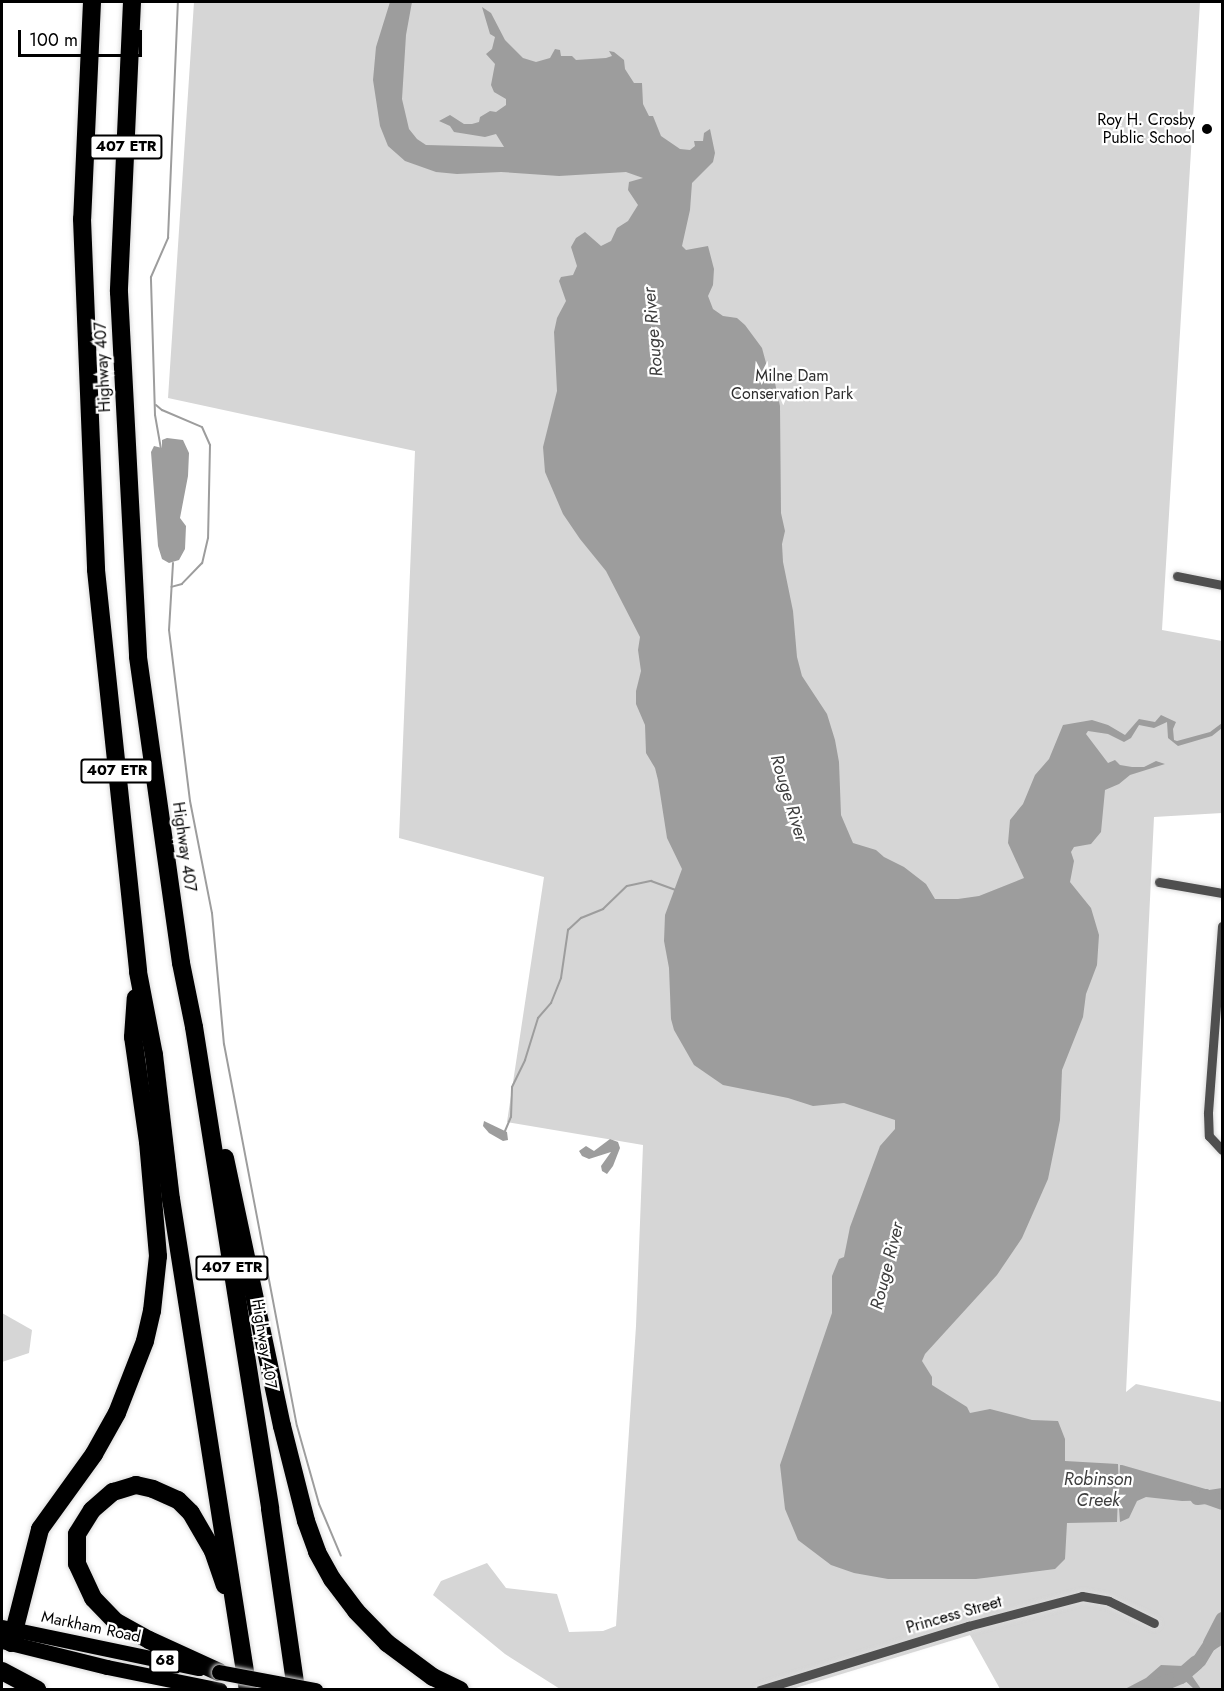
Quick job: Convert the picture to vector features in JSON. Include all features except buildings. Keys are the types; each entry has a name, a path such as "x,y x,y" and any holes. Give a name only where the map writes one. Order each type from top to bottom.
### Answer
{"highway":[{"name":"Highway 407","path":"92,2 82,219 96,570 138,972 154,1055 171,1199 248,1689"},
{"name":"Highway 407","path":"132,2 119,292 134,610 181,963 194,1027 297,1689"},
{"path":"7,1635 40,1530 94,1454 117,1413 145,1341 152,1311 158,1256 148,1142 133,1036 138,972"},
{"path":"194,1027 232,1184 282,1426 306,1521 317,1552 332,1579 356,1611 387,1643 433,1677 459,1689"},
{"path":"220,1684 116,1622 93,1598 77,1564 77,1534 92,1510 112,1492 136,1485 153,1489 178,1500 191,1513 213,1551 240,1628"},
{"path":"2,1671 37,1689"}],"main road":[{"name":"Markham Road","path":"7,1635 220,1684 315,1689"}],"street":[{"path":"1177,576 1222,585"},
{"path":"1159,882 1222,893"},
{"path":"1222,926 1218,1012 1208,1125 1209,1136 1222,1150"},
{"name":"Princess Street","path":"760,1689 968,1626 1082,1596 1109,1601 1154,1623"}],"green space":[{"name":"Milne Dam Conservation Park","path":"194,2 1200,2 1162,630 1222,641 1222,813 1154,817 1126,1392 1136,1384 1222,1402 1222,1689 1000,1689 970,1635 792,1689 560,1689 505,1654 433,1595 441,1581 487,1563 506,1588 557,1594 569,1632 603,1631 616,1626 636,1326 643,1145 507,1122 544,877 399,838 415,451 168,398"},
{"path":"2,1313 32,1330 29,1353 2,1362"}],"water":[{"name":"Robinson Creek","path":"390,2 412,2 406,35 402,99 409,129 426,145 504,147 496,134 485,137 454,132 450,126 439,121 450,115 464,124 472,124 479,122 480,117 490,111 496,112 506,105 506,99 494,92 491,85 495,64 486,54 492,49 495,37 490,34 482,7 491,13 505,40 523,58 536,62 550,58 555,49 560,50 561,56 572,56 576,60 606,58 612,56 609,51 614,52 624,60 625,69 634,83 642,83 643,104 649,116 653,116 661,136 680,149 690,150 695,146 694,141 703,141 704,133 710,129 715,153 713,162 692,183 690,210 682,246 686,250 708,246 714,269 713,285 708,296 713,309 723,316 737,318 745,325 762,348 769,374 775,383 780,406 781,513 785,531 782,544 783,562 793,611 797,657 802,676 827,714 835,740 839,762 841,815 853,843 876,850 884,857 904,867 926,884 935,899 979,896 1024,878 1008,843 1010,820 1023,804 1035,775 1049,759 1063,725 1092,720 1108,725 1125,735 1139,719 1155,722 1161,715 1176,722 1173,729 1174,740 1177,741 1210,732 1222,723 1222,728 1212,736 1178,746 1168,738 1167,722 1154,728 1139,725 1131,738 1124,742 1108,734 1088,731 1086,734 1108,763 1115,760 1120,765 1132,767 1144,767 1156,761 1165,764 1130,775 1119,784 1105,790 1101,832 1091,844 1074,847 1071,852 1074,861 1070,882 1091,908 1099,935 1097,965 1086,994 1083,1017 1062,1070 1060,1120 1048,1179 1022,1238 997,1275 925,1354 922,1361 932,1377 932,1385 967,1407 970,1413 990,1409 1032,1420 1058,1421 1065,1439 1065,1461 1118,1464 1119,1492 1120,1465 1122,1465 1209,1490 1222,1488 1222,1500 1182,1501 1146,1497 1137,1501 1129,1518 1120,1522 1118,1494 1117,1522 1067,1523 1065,1559 1055,1569 976,1579 888,1579 854,1573 831,1565 798,1540 785,1509 780,1465 832,1313 832,1276 839,1259 844,1257 850,1227 880,1146 895,1129 895,1120 844,1103 813,1106 788,1098 723,1085 694,1065 674,1030 671,1019 669,968 664,941 665,915 682,869 667,838 658,780 655,768 646,753 645,725 636,704 636,691 641,671 638,650 640,637 606,571 563,514 545,472 543,447 557,391 554,332 557,318 566,301 559,281 561,277 573,275 577,266 571,247 576,238 585,232 601,246 611,241 617,228 628,221 638,205 628,190 629,182 643,178 626,172 559,176 501,172 457,174 436,172 405,161 388,146 380,126 373,80 376,47"},
{"path":"167,438 183,440 189,453 188,476 180,518 186,526 185,549 179,560 169,563 162,559 158,546 151,452 154,446 162,448 162,440"},
{"path":"484,1121 507,1132 508,1140 503,1141 489,1133 483,1126"},
{"path":"610,1139 618,1142 620,1148 607,1174 602,1171 601,1166 611,1152 589,1159 582,1156 579,1151 586,1146 594,1151"},
{"path":"1222,1623 1222,1645 1214,1650 1205,1665 1192,1676 1201,1689 1194,1689 1179,1675 1164,1678 1154,1689 1125,1689 1146,1678 1161,1665 1183,1666 1190,1662 1204,1641"}],"waterway":[{"path":"161,449 155,415 151,277 168,238 178,2"},
{"path":"156,405 162,410 202,427 210,445 208,538 202,563 182,584 171,587"},
{"path":"173,563 169,630 190,801 212,913 224,1044 297,1426 319,1504 341,1556"},
{"path":"505,1131 511,1117 512,1087 525,1060 538,1018 551,1003 561,978 568,930 581,918 603,909 627,886 651,881 676,890"},
{"name":"Rouge River","path":"1197,1497 1205,1496 1222,1502"},
{"name":"Rouge River","path":"1210,1643 1222,1619"},
{"name":"Rouge River","path":"1146,1690 1180,1676 1196,1662"}],"place":[{"name":"Roy H. Crosby Public School","path":"1207,129"}]}
